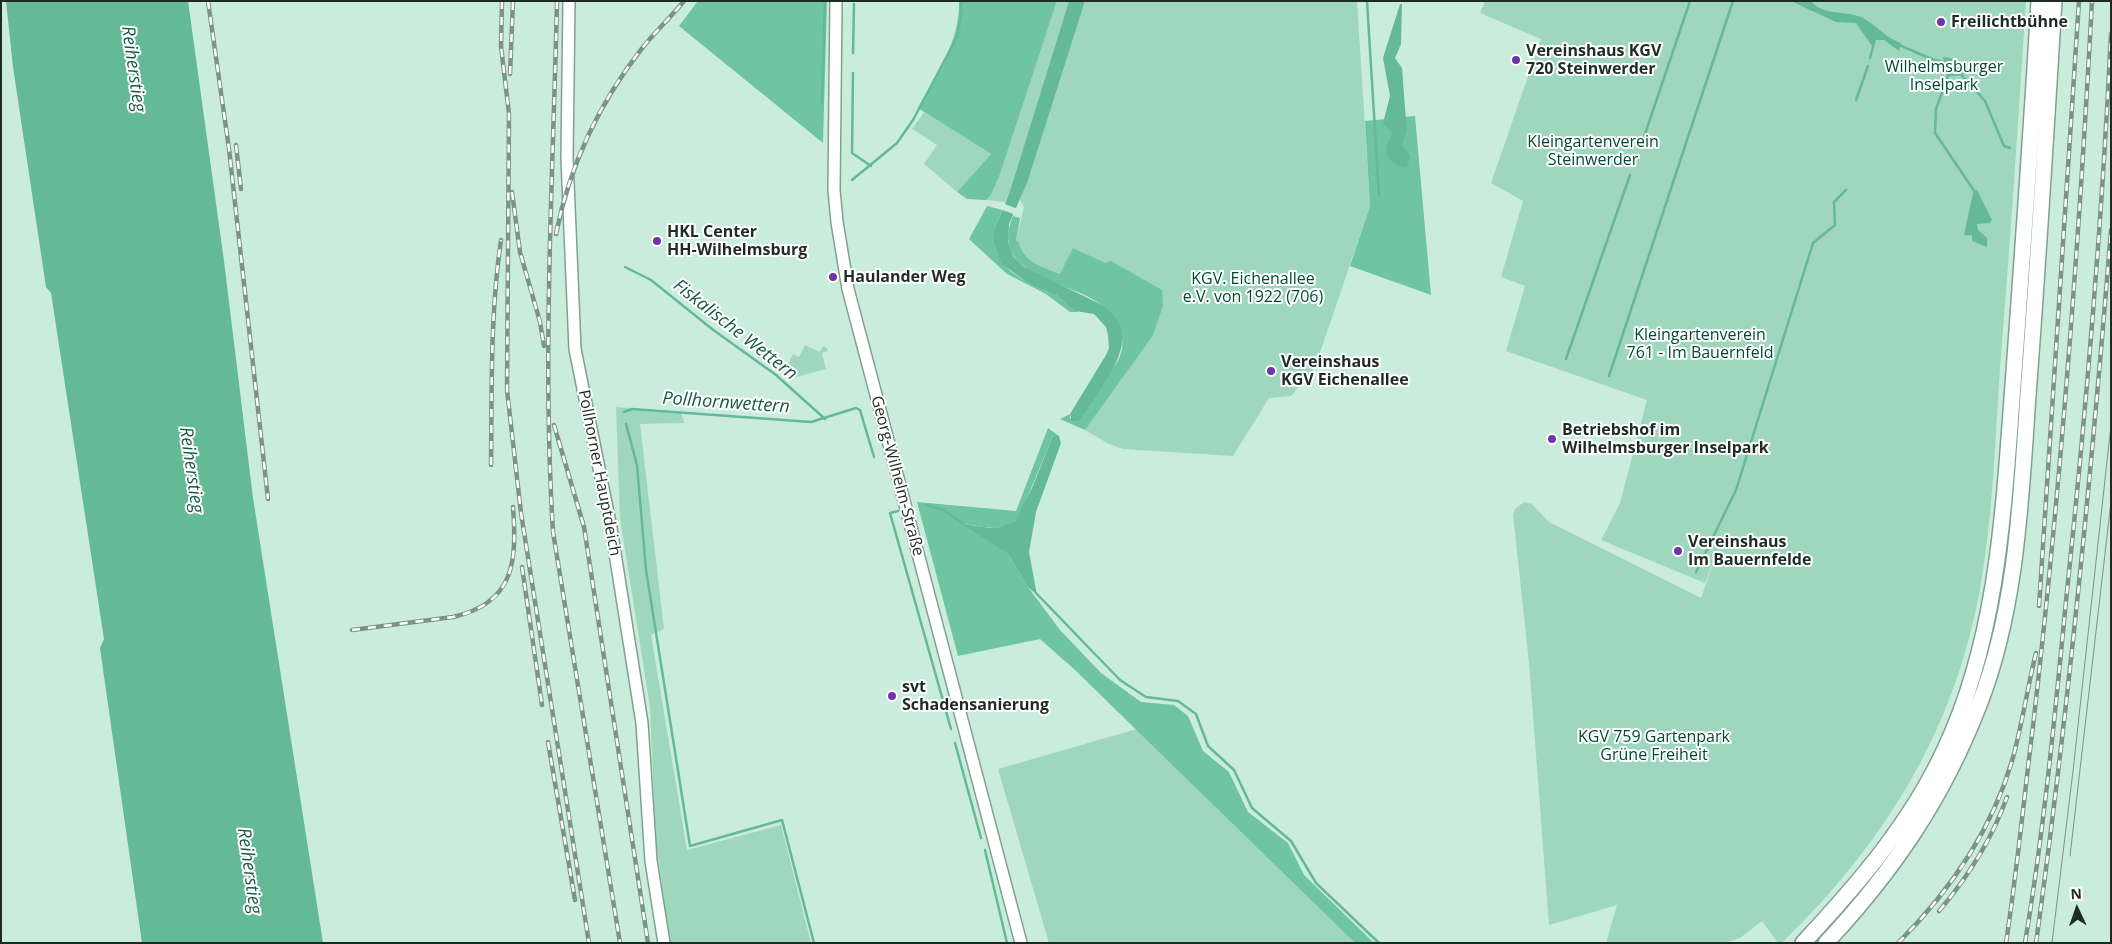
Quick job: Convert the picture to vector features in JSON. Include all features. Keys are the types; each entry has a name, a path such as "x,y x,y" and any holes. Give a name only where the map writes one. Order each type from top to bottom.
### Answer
{"highway":[{"path":"1803,943 1863,876 1922,794 1945,749 1961,709 1990,608 1997,560 2009,438 2039,1"},
{"path":"1826,943 1876,888 1925,818 1956,758 1980,704 2002,627 2014,552 2025,435 2054,1"}],"main road":[{"name":"Pollhorner Hauptdeich","path":"569,1 567,158 575,349 611,528 642,723 651,861 664,943"},
{"name":"Georg-Wilhelm-Straße","path":"836,1 833,125 834,190 837,222 848,289 1021,943"}],"green space":[{"path":"1057,1 1069,1 1009,194 1005,202 986,200 991,195 1000,174"},
{"name":"KGV. Eichenallee e.V. von 1922 (706)","path":"1085,1 1357,1 1370,206 1315,367 1291,396 1269,398 1233,456 1123,449 1109,444 1085,430 1152,337 1106,263 1073,248 1061,274 1035,263 1025,255 1019,242 1016,240 1024,207 1020,200"},
{"path":"1485,1 2026,1 1991,506 1980,589 1968,641 1953,690 1933,737 1910,782 1883,824 1853,865 1819,905 1782,943 1778,943 1762,921 1740,938 1724,943 1606,943 1617,905 1549,925 1529,663 1513,514 1515,509 1524,502 1532,504 1549,522 1701,598 1717,552 1705,583 1601,540 1620,503 1647,400 1506,351 1525,286 1501,277 1523,201 1491,183 1541,39 1480,13"},
{"path":"924,112 991,154 957,192 924,164 937,145 912,129"},
{"path":"805,345 820,352 823,346 827,348 828,351 822,353 826,369 789,379 792,372 786,370 793,354 799,357"},
{"path":"616,407 680,412 685,423 640,424 664,629 651,635 687,850 781,825 811,943 670,943 656,843 650,707 620,518"},
{"path":"1137,729 1355,943 1049,943 998,769"}],"shaded area":[{"path":"698,1 827,1 823,143 679,26"},
{"path":"959,1 1057,1 1000,174 991,195 986,200 967,199 957,192 991,154 918,108 940,70 951,44 956,30"},
{"path":"1415,116 1431,295 1350,266 1370,206 1365,121"},
{"path":"987,206 1002,210 994,230 1009,270 1029,284 1058,296 1078,312 1070,312 1046,294 1007,274 969,239"},
{"path":"1013,216 1020,218 1016,240 1019,242 1025,255 1040,266 1060,274 1073,248 1106,263 1111,261 1162,290 1163,306 1152,337 1085,430 1060,419 1070,414 1070,419 1112,370 1122,351 1121,333 1099,303 1034,273 1021,263 1011,251 1008,236"},
{"path":"1048,428 1059,436 1053,436 1019,517 1007,525 994,528 964,524 1008,554 1028,587 1060,630 1101,673 1141,702 1174,705 1188,716 1203,751 1229,772 1248,812 1288,843 1304,875 1374,943 1355,943 1075,670 1040,639 958,656 917,502 1016,511"}],"water":[{"name":"Reiherstieg","path":"6,1 188,1 224,261 253,498 323,943 142,943 100,648 104,639 51,293 46,287 13,67"},
{"path":"1069,1 1085,1 1027,183 1009,224 1008,242 1013,256 1024,267 1100,304 1112,313 1119,323 1122,345 1114,368 1078,421 1072,421 1070,414 1109,348 1106,327 1094,314 1075,311 1058,296 1029,284 1001,263 994,241 994,230 1009,194"},
{"path":"1791,1 1811,1 1827,11 1852,14 1864,18 1889,37 1901,43 1899,51 1884,40 1876,40 1874,46 1872,46 1856,23 1836,22"},
{"path":"1400,4 1402,4 1401,44 1395,58 1402,68 1407,129 1402,145 1410,156 1407,168 1390,160 1386,153 1392,133 1383,123 1390,96 1383,58"},
{"path":"1943,57 1955,59 1966,73 1958,76 1947,76"},
{"path":"1977,190 1992,220 1990,223 1977,224 1978,230 1987,238 1987,247 1972,241 1972,235 1964,235 1973,193"},
{"path":"1053,436 1059,436 1061,443 1036,512 1029,552 1037,595 1028,587 1008,554 962,524 990,528 1001,527 1015,521 1032,488"}],"pier":[{"path":"1002,203 1018,209 1016,215 1000,209"}],"waterway":[{"path":"822,103 825,1"},
{"path":"852,180 897,143 913,120 957,37 961,17 961,1"},
{"path":"1367,1 1379,196"},
{"path":"1641,146 1690,1"},
{"path":"1609,376 1733,1"},
{"path":"1798,1 1810,9"},
{"path":"853,53 854,4"},
{"path":"1870,58 1874,43"},
{"path":"1899,45 1934,60 1945,62"},
{"path":"1856,100 1868,66"},
{"path":"1959,72 1985,101 2004,146 2010,148"},
{"path":"853,73 852,153 871,166"},
{"path":"1948,76 1936,109 1935,133 1975,192"},
{"path":"1566,359 1630,175"},
{"path":"1696,572 1736,490 1813,243 1835,225 1834,202 1846,190"},
{"name":"Fiskalische Wettern","path":"625,267 651,280 712,329 776,375 825,419"},
{"name":"Pollhornwettern","path":"624,412 632,409 811,422 856,408 860,410 874,457"},
{"path":"626,424 637,465 646,570 690,846 782,820 814,943"},
{"path":"926,505 944,510 963,524"},
{"path":"898,511 890,513 951,729"},
{"path":"1036,593 1120,680 1146,697 1178,701 1196,714 1208,746 1234,770 1252,808 1291,841 1316,883 1379,943"},
{"path":"955,743 981,838"},
{"path":"985,850 1007,943"}],"tram line":[{"path":"2052,943 2111,425"},
{"path":"2070,856 2111,502"}],"railway":[{"path":"208,1 229,149 268,499"},
{"path":"502,1 501,46 509,114 507,390 521,513 589,943"},
{"path":"510,74 513,1"},
{"path":"557,1 548,333 548,399 553,532 620,943"},
{"path":"556,234 569,183 588,135 600,112 627,68 684,1"},
{"path":"2039,606 2079,1"},
{"path":"2006,943 2033,726 2061,455 2075,273 2092,1"},
{"path":"2025,943 2038,858 2058,687 2080,459 2093,318 2111,34"},
{"path":"236,145 241,189"},
{"path":"512,192 520,252 540,322 544,346"},
{"path":"2036,943 2079,587 2111,230"},
{"path":"491,465 493,324 501,240"},
{"path":"554,425 584,527 648,943"},
{"path":"352,630 453,617 474,610 489,602 508,577 512,562 514,545 513,507"},
{"path":"522,567 542,705"},
{"path":"1898,943 1935,903 1967,859 1993,812 2012,761 2036,653"},
{"path":"548,742 575,900"},
{"path":"1939,911 1960,885 1987,843 2007,797"}],"place":[{"name":"Freilichtbühne","path":"1941,22"},
{"name":"Vereinshaus KGV 720 Steinwerder","path":"1516,60"},
{"name":"HKL Center HH-Wilhelmsburg","path":"657,241"},
{"name":"Haulander Weg","path":"833,277"},
{"name":"Vereinshaus KGV Eichenallee","path":"1271,371"},
{"name":"Betriebshof im Wilhelmsburger Inselpark","path":"1552,439"},
{"name":"Vereinshaus Im Bauernfelde","path":"1678,551"},
{"name":"svt Schadensanierung","path":"892,696"}],"park label":[{"name":"Wilhelmsburger Inselpark","path":"1944,76"},
{"name":"Kleingartenverein Steinwerder","path":"1593,151"},
{"name":"Kleingartenverein 761 - Im Bauernfeld","path":"1700,344"},
{"name":"KGV 759 Gartenpark Grüne Freiheit","path":"1654,746"}]}
